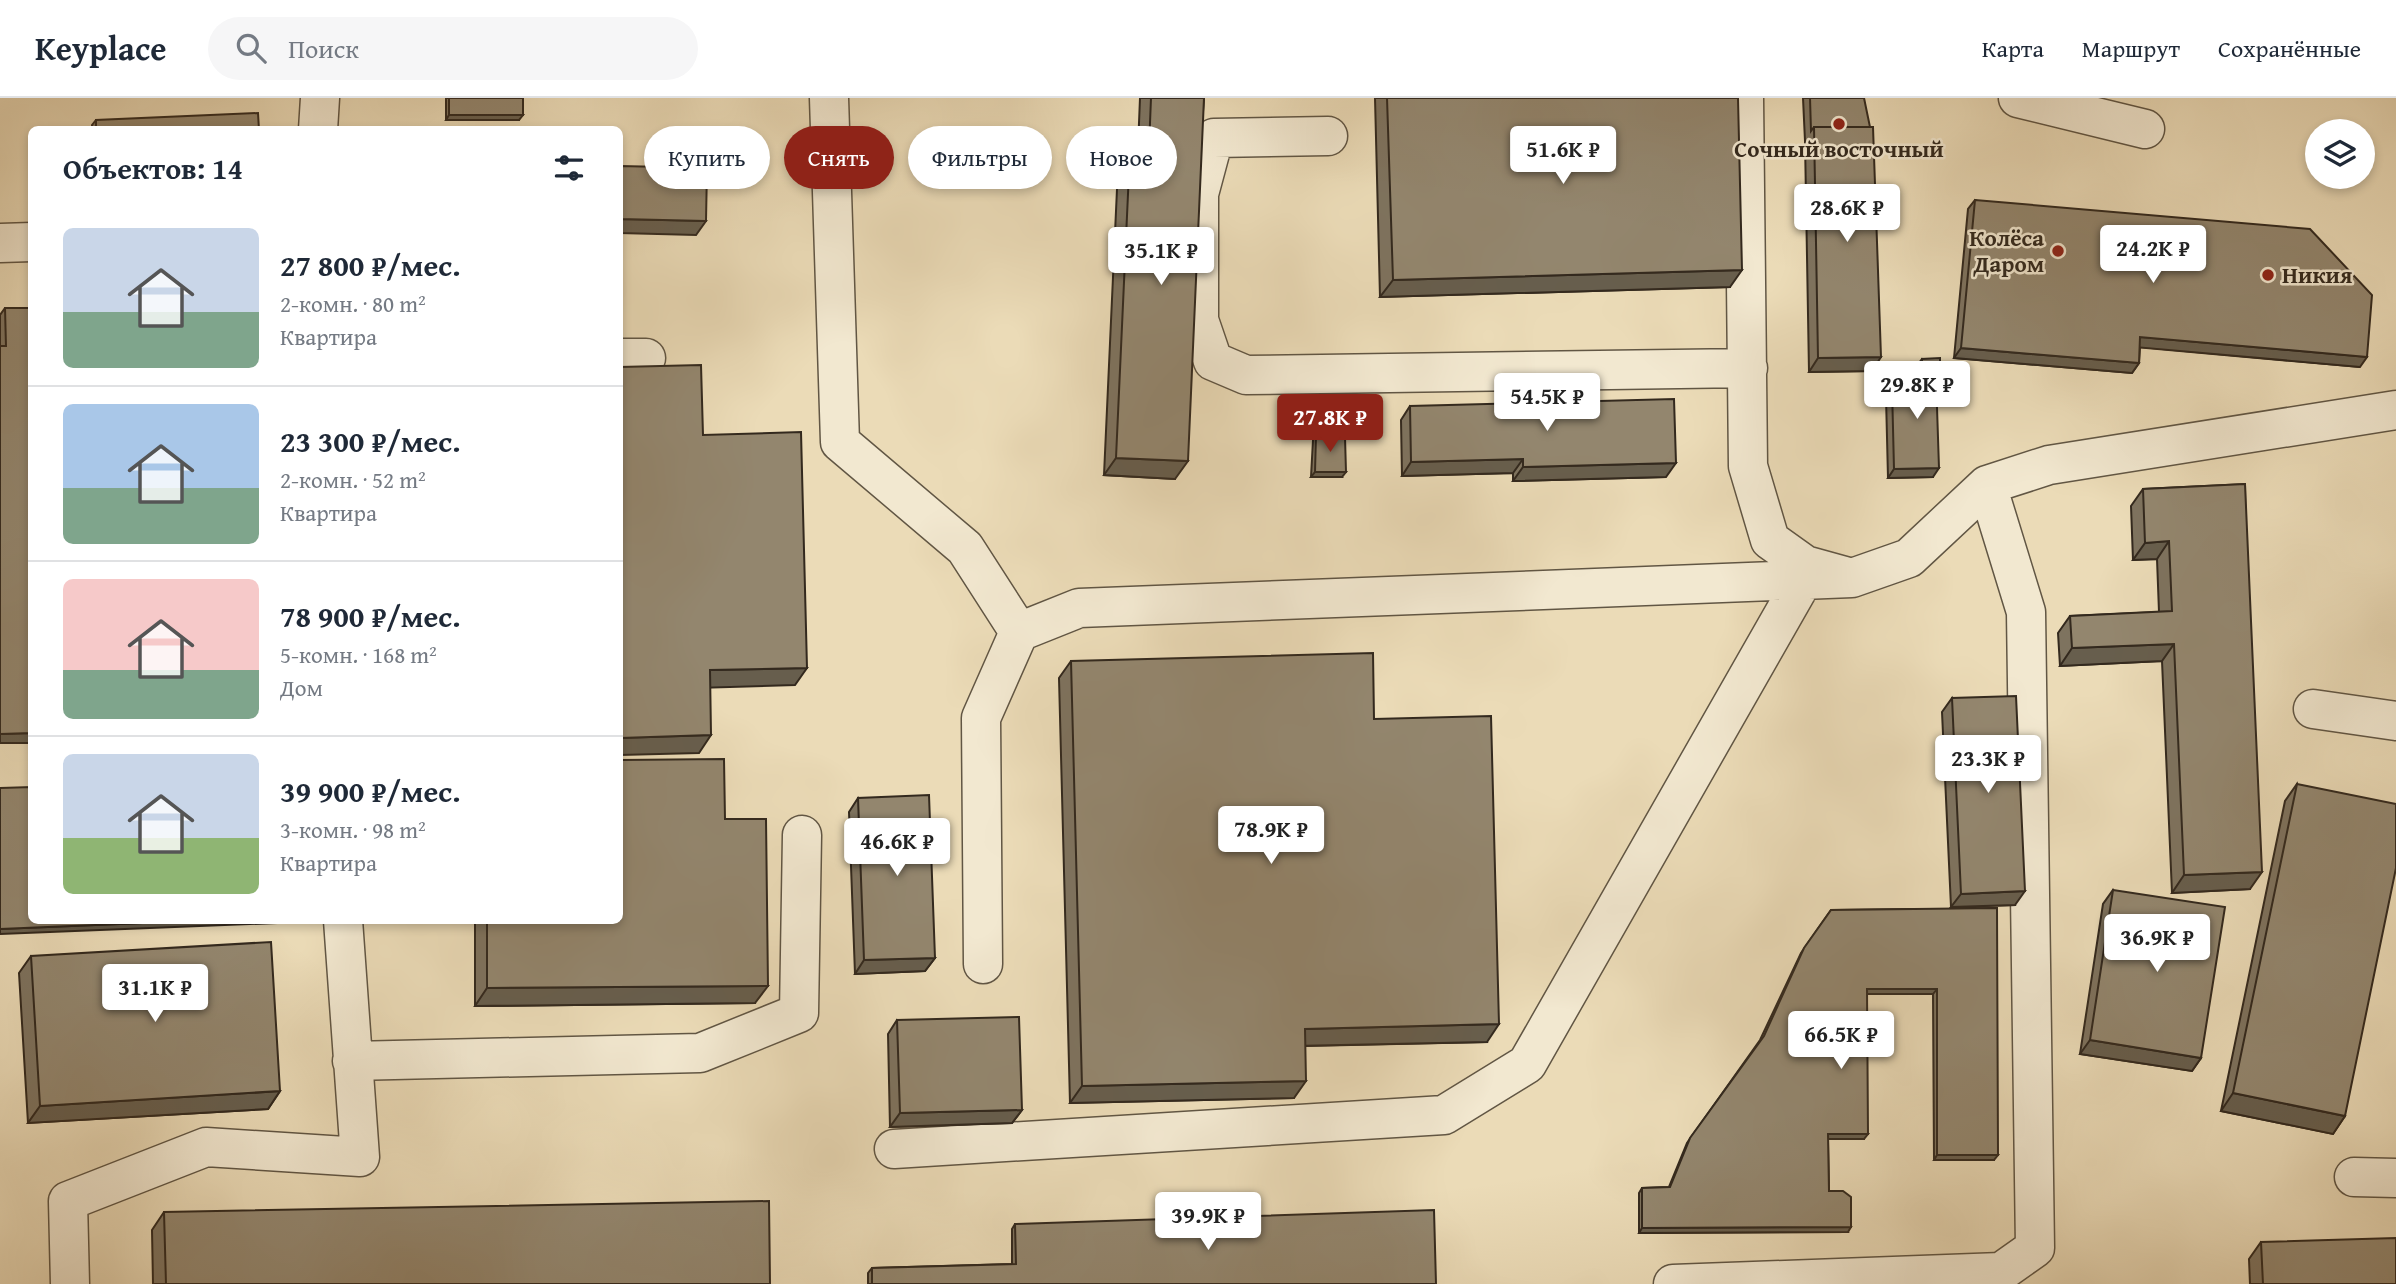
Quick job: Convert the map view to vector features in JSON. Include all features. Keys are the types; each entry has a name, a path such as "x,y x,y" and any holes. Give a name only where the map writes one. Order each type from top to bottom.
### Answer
{"lane":[{"path":"318,126 320,98"},
{"path":"829,98 840,442 965,548 1019,632"},
{"path":"1744,98 1748,466 1770,540 1805,565 1852,578"},
{"path":"2018,98 2145,129"},
{"path":"1328,136 1214,138 1199,194 1199,320 1213,361 1247,375 1748,368"},
{"path":"0,243 28,242"},
{"path":"983,964 981,718 1019,632 1079,608 1852,578 1909,558 1987,485 2049,465 2396,411"},
{"path":"1673,1284 2001,1272 2035,1248 2026,612 1987,485"},
{"path":"894,1149 1444,1115 1527,1064 1803,580"},
{"path":"2313,709 2396,722"},
{"path":"352,1062 699,1053 799,1013 802,835"},
{"path":"70,1284 68,1201 205,1147 360,1157 343,924"},
{"path":"2354,1177 2396,1178"}],"building":[{"path":"449,98 523,98 523,115 449,115"},
{"path":"1151,98 1204,98 1188,461 1116,458 1128,189 1177,189 1177,126 1150,126"},
{"path":"1387,98 1738,98 1742,270 1393,280"},
{"path":"1810,98 1864,98 1870,127 1814,127 1811,131"},
{"path":"258,113 259,126 96,126 96,120"},
{"path":"1814,127 1873,127 1881,357 1818,358"},
{"path":"623,166 644,167 644,189 707,189 706,221 623,219"},
{"path":"1975,200 2310,229 2372,295 2367,357 2140,337 2139,363 1961,348"},
{"path":"5,308 28,308 28,733 0,734 0,346 6,346"},
{"path":"1940,358 1940,377 1936,377 1939,468 1894,469 1892,387 1922,386 1922,359"},
{"path":"701,365 703,435 801,432 807,668 710,670 711,735 623,738 623,367"},
{"path":"1674,399 1676,463 1523,467 1523,459 1411,462 1410,406"},
{"path":"1316,435 1345,437 1346,472 1315,472"},
{"path":"2245,484 2262,872 2184,875 2174,644 2072,648 2070,616 2172,611 2169,541 2145,543 2143,489"},
{"path":"1373,653 1374,719 1491,716 1499,1024 1305,1029 1306,1081 1082,1086 1071,661"},
{"path":"2016,696 2025,891 1961,894 1952,698"},
{"path":"724,759 725,819 766,819 768,986 487,988 487,924 623,924 623,760"},
{"path":"2297,784 2396,804 2396,868 2345,1116 2233,1093"},
{"path":"28,787 28,924 119,924 0,929 0,788"},
{"path":"929,795 935,958 864,960 858,798"},
{"path":"2113,890 2225,907 2201,1058 2090,1040"},
{"path":"1997,908 1998,1155 1937,1155 1937,989 1867,989 1868,1134 1828,1134 1829,1191 1843,1191 1851,1197 1851,1227 1642,1228 1642,1188 1670,1187 1690,1138 1764,1036 1804,948 1831,910"},
{"path":"271,942 280,1091 40,1106 31,956"},
{"path":"1019,1017 1022,1110 900,1113 897,1020"},
{"path":"769,1201 770,1284 166,1284 164,1212"},
{"path":"1434,1210 1436,1284 872,1284 872,1268 1016,1264 1015,1224"},
{"path":"2396,1238 2396,1284 2263,1284 2261,1242"}],"place":[{"name":"Сочный восточный","path":"1839,124"},
{"name":"Колёса Даром","path":"2058,251"},
{"name":"Никия","path":"2268,275"}]}
